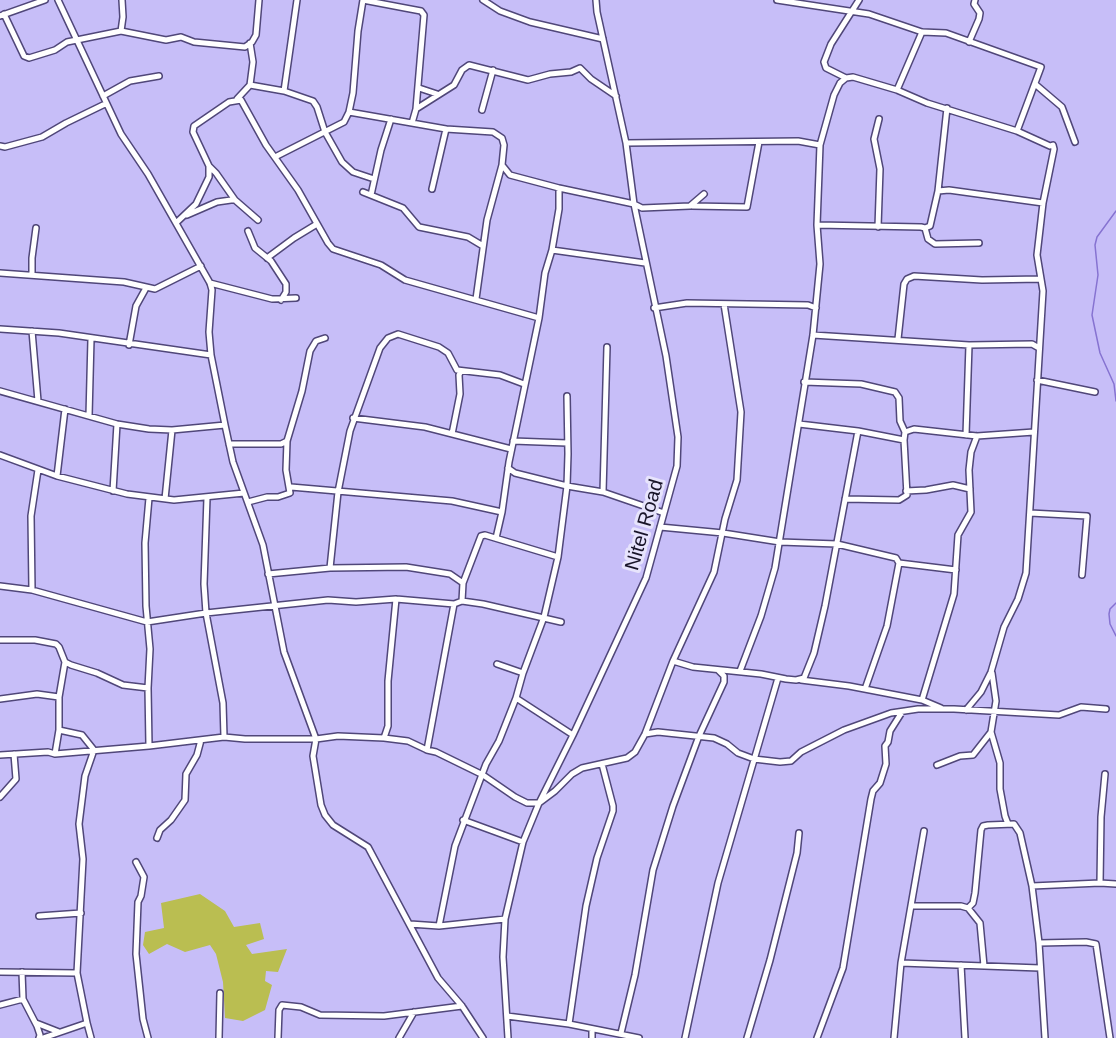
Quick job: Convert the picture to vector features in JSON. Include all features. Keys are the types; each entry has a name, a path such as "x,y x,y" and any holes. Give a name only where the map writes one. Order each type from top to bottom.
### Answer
{"street":[{"path":"45,0 2,15 26,58 55,50 68,42 121,31 166,40 181,37 194,42 245,47 256,35 259,0"},
{"path":"58,0 105,104 125,141 177,222 210,283 212,290 209,332 211,355 229,444 263,545 284,652 316,739 313,756 321,805 325,815 333,825 368,847 438,978 462,1006 483,1038"},
{"path":"121,31 122,0"},
{"path":"284,91 297,0"},
{"path":"275,157 344,122 349,112 353,93 363,0 420,11 424,15 419,88 412,123"},
{"path":"483,0 500,11 530,22 603,39"},
{"name":"Nitel Road","path":"508,1038 503,957 505,919 523,842 539,802 573,735 646,578 677,466 678,437 666,356 645,263 626,143 596,0"},
{"path":"777,0 888,19 922,32 946,33 1041,67 1017,131"},
{"path":"846,78 826,68 824,62 831,44 859,0"},
{"path":"969,42 980,13 974,4 975,0"},
{"path":"897,90 922,32"},
{"path":"186,216 201,196 209,177 208,166 193,132 194,126 237,99 250,85 253,62 250,43"},
{"path":"416,109 454,85 462,70 469,64 528,80 550,74 571,72 580,68 591,79 616,96"},
{"path":"482,110 493,70"},
{"path":"102,96 130,81 159,76"},
{"path":"740,671 761,616 775,568 813,335 820,264 817,225 820,145 834,95 840,83 846,78 853,77 1017,131 1050,146 1053,145 1054,149 1043,203 1037,255 1043,291 1026,573 1004,627 992,672 981,692 966,710"},
{"path":"1035,84 1062,107 1075,142"},
{"path":"250,85 284,91 313,101 325,132 342,162 353,172 374,178"},
{"path":"419,88 437,94"},
{"path":"237,99 244,102 266,145 298,190 333,249 375,262 405,280 539,318"},
{"path":"0,146 5,147 42,137 105,104"},
{"path":"817,225 925,228 930,226 938,191 947,108"},
{"path":"349,112 446,129 493,132 502,138 504,145 502,165 487,220 476,299"},
{"path":"371,195 391,119"},
{"path":"878,227 880,169 874,139 879,119"},
{"path":"432,189 446,129"},
{"path":"626,143 798,141 820,145"},
{"path":"502,165 510,174 559,188 634,204 642,208 690,206 744,208 747,207 759,142"},
{"path":"208,166 236,200 258,220"},
{"path":"496,538 511,449 539,318 545,273 552,250 559,209 559,188"},
{"path":"938,191 949,190 1043,203"},
{"path":"363,192 403,208 419,227 468,237 483,246"},
{"path":"690,206 704,194"},
{"path":"177,222 217,202 236,200"},
{"path":"267,258 317,224"},
{"path":"32,275 36,228"},
{"path":"925,228 928,239 935,244 979,243"},
{"path":"248,231 255,248 267,258 286,284 286,292 281,300"},
{"path":"552,250 645,263"},
{"path":"0,273 124,282 158,289 201,266"},
{"path":"898,339 904,284 907,279 914,276 982,280 1041,279"},
{"path":"210,283 260,297 281,300 296,298"},
{"path":"129,345 136,306 146,288"},
{"path":"808,305 817,300"},
{"path":"654,308 677,303 808,305 816,308"},
{"path":"0,755 48,752 55,754 149,746 224,736 245,740 316,739 338,736 384,738 408,741 436,752 483,775 521,801 539,802 582,768 627,758 635,752 645,734 673,661 714,572 736,480 741,412 724,304"},
{"path":"0,328 211,355"},
{"path":"32,331 38,401"},
{"path":"330,568 338,492 353,418 380,348 393,334 439,347 448,353 457,370 500,375 525,384"},
{"path":"813,335 969,345 1032,344 1039,348"},
{"path":"248,502 290,493 291,487 286,470 287,441 302,391 310,351 316,341 325,338"},
{"path":"89,416 91,339"},
{"path":"966,435 969,345"},
{"path":"603,492 607,347"},
{"path":"452,434 460,394 459,375 461,371"},
{"path":"1037,380 1095,392"},
{"path":"804,382 861,384 895,392 899,398 900,421 905,432 907,495 898,500 845,499"},
{"path":"0,391 117,424 172,430 225,425"},
{"path":"440,926 452,855 486,764 499,741 516,698 544,617 558,557 567,486 567,396"},
{"path":"57,476 65,409"},
{"path":"353,418 425,427 511,449"},
{"path":"113,491 117,424"},
{"path":"799,424 858,431 904,440"},
{"path":"905,432 919,429 977,436 1035,432"},
{"path":"165,499 172,430"},
{"path":"796,680 804,678 814,653 858,431"},
{"path":"921,700 954,594 958,535 971,512 969,470 971,452 977,436"},
{"path":"229,444 281,444 287,441"},
{"path":"513,441 567,443"},
{"path":"0,455 57,476 149,498 207,498 244,493"},
{"path":"508,468 514,473 603,492 664,513"},
{"path":"32,590 31,516 38,470"},
{"path":"906,491 953,485 970,489"},
{"path":"291,487 452,501 502,512"},
{"path":"149,498 146,543 147,622 150,649 149,746"},
{"path":"207,498 204,584 206,613 223,703 224,736"},
{"path":"1030,513 1087,516 1082,575"},
{"path":"660,527 723,533 780,542 837,544 896,558 899,562 956,570"},
{"path":"462,601 463,583 479,538 485,535 558,557"},
{"path":"865,689 887,626 899,562"},
{"path":"268,574 330,568 422,569 450,574 463,583"},
{"path":"0,586 32,590 147,622 335,599 356,602 396,599 454,604 462,601 561,622"},
{"path":"384,738 388,726 388,681 396,599"},
{"path":"427,750 454,604"},
{"path":"0,640 35,640 56,644 59,647 65,662 59,697 59,730 55,754"},
{"path":"673,661 693,667 740,671 865,689 921,700 944,710"},
{"path":"65,662 123,685 148,688"},
{"path":"497,664 523,673"},
{"path":"621,1033 635,975 653,870 673,806 699,736 724,682 724,676 718,670"},
{"path":"992,672 996,689 991,732 1000,763 1000,789 1008,824"},
{"path":"685,1038 718,883 778,678"},
{"path":"0,699 37,694 59,697"},
{"path":"516,698 573,735"},
{"path":"645,734 658,732 714,738 727,744 738,753 754,759 780,762 791,761 801,752 869,720 918,709 1059,715 1081,707 1106,709"},
{"path":"817,1038 843,968 873,791 880,783 886,764 885,746 890,731 902,712"},
{"path":"59,730 82,735 94,750"},
{"path":"937,765 960,756 973,755 991,732"},
{"path":"157,838 160,830 171,820 185,800 186,774 197,754 201,740"},
{"path":"91,1038 77,973 81,867 84,859 79,824 85,776 94,750"},
{"path":"0,797 16,779 14,754"},
{"path":"569,1024 586,906 597,858 613,811 602,764"},
{"path":"1100,883 1101,817 1105,774"},
{"path":"464,820 523,842"},
{"path":"968,908 973,903 983,826 1014,824 1018,828 1032,886 1039,943 1045,1038"},
{"path":"894,1038 901,963 924,831"},
{"path":"747,1038 770,960 797,853 799,833"},
{"path":"136,862 144,877 138,902 136,954 143,1019 148,1038"},
{"path":"1032,886 1116,884"},
{"path":"912,906 968,908 980,923 984,966"},
{"path":"39,916 81,913"},
{"path":"410,924 440,926 505,919"},
{"path":"1039,943 1086,942 1096,944 1110,1038"},
{"path":"901,963 1040,968"},
{"path":"961,965 965,1038"},
{"path":"0,972 77,973"},
{"path":"22,972 23,999 41,1038 87,1023"},
{"path":"219,1038 220,993"},
{"path":"0,1005 23,999"},
{"path":"278,1038 279,1010 282,1005 301,1007 320,1015 384,1016 462,1006"},
{"path":"399,1038 414,1012"},
{"path":"507,1016 569,1024 639,1038"},
{"path":"35,1022 59,1032"},
{"path":"592,1029 592,1038"}],"shaded area":[{"path":"200,894 225,911 234,927 260,923 264,939 246,945 252,954 287,949 278,972 266,971 265,981 272,985 265,1010 243,1021 225,1018 223,982 216,954 210,945 185,952 167,944 149,954 143,945 145,932 164,928 161,903"}],"waterway":[{"path":"1116,211 1097,237 1095,245 1098,275 1092,315 1100,353 1114,384 1116,401"},
{"path":"1116,603 1110,609 1109,614 1110,624 1116,636"}]}
